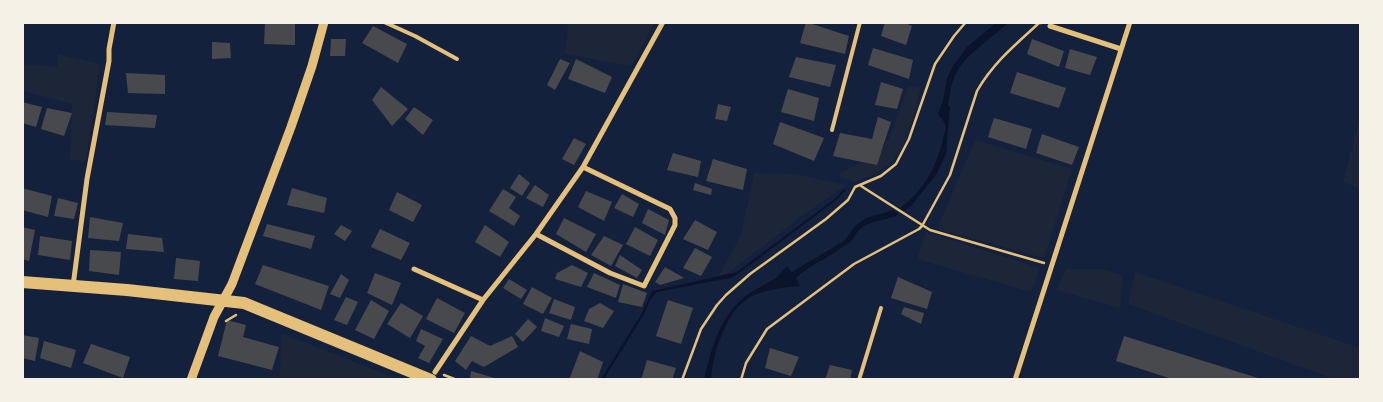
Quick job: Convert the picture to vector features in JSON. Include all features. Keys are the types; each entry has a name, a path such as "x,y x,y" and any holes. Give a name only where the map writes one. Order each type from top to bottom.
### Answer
{"main road":[{"path":"22,282 154,292 244,303 433,376"}],"street":[{"path":"73,286 87,179 109,61 109,49 114,22"},
{"path":"191,380 214,317 232,284 291,128 312,66 324,22"},
{"path":"433,376 483,300 536,234 583,167 663,22"},
{"path":"1015,380 1130,22"},
{"path":"1050,26 1121,50"},
{"path":"536,234 610,274 644,286 675,225 675,218 670,209 583,167"},
{"path":"414,269 483,300"}],"lane":[{"path":"384,22 415,36 457,59"},
{"path":"832,130 860,22"},
{"path":"859,380 881,308"}],"path":[{"path":"682,380 702,329 717,305 738,283 826,219 848,200 856,187 881,176 896,164 909,139 935,64 966,22"},
{"path":"741,380 746,362 767,329 854,264 919,230 920,225 950,174 977,91 983,81 994,65 1039,23 1050,26"},
{"path":"860,186 930,230 1051,266"}],"shaded area":[{"path":"568,22 655,23 631,66 565,54"},
{"path":"997,22 1008,23 963,62 954,78 948,105 950,107 946,154 936,175 911,206 904,211 900,208 922,187 937,159 946,127 938,114 943,101 947,78 967,47"},
{"path":"58,54 100,64 86,161 70,160 72,104 23,91 23,64 57,67"},
{"path":"908,86 921,87 910,128 896,156 882,169 856,182 840,177 840,173 881,152 892,132"},
{"path":"1360,117 1360,189 1343,182"},
{"path":"975,140 1072,169 1044,258 937,229"},
{"path":"754,173 795,174 846,185 802,216 715,283 741,235"},
{"path":"844,189 846,190 836,200 738,274 730,278 657,292 650,300 644,314 604,379 601,379 642,313 652,291 737,272 836,198"},
{"path":"893,210 899,214 867,224 858,231 849,243 801,273 796,278 800,286 761,292 742,303 734,312 722,334 711,379 704,379 710,355 719,332 725,320 740,301 775,278 787,266 792,272 844,241 856,225 866,218"},
{"path":"926,232 1040,268 1031,292 917,259"},
{"path":"1066,269 1104,269 1123,276 1120,308 1056,290"},
{"path":"1135,272 1360,348 1360,379 1334,379 1128,304"},
{"path":"281,333 397,379 280,379"}],"building":[{"path":"265,22 295,23 295,45 264,44"},
{"path":"806,22 849,36 845,54 800,43"},
{"path":"885,22 903,22 912,26 906,45 881,36"},
{"path":"373,26 407,44 398,63 362,43"},
{"path":"331,39 346,39 345,56 330,56"},
{"path":"1032,39 1064,51 1059,67 1027,54"},
{"path":"212,42 230,43 231,58 212,59"},
{"path":"873,48 913,60 909,79 868,65"},
{"path":"1070,49 1097,57 1090,75 1065,68"},
{"path":"796,57 836,65 830,87 789,77"},
{"path":"560,59 570,63 555,90 547,85"},
{"path":"576,59 612,77 605,93 568,79"},
{"path":"1017,72 1066,88 1059,108 1010,93"},
{"path":"126,73 165,75 165,94 128,93"},
{"path":"881,82 903,89 897,109 875,105"},
{"path":"381,87 408,109 392,126 372,100"},
{"path":"788,89 819,98 814,121 781,112"},
{"path":"22,102 42,107 36,127 22,123"},
{"path":"718,104 731,107 727,121 715,119"},
{"path":"414,107 433,120 423,135 405,119"},
{"path":"47,108 72,113 64,136 41,129"},
{"path":"107,112 157,115 155,128 105,125"},
{"path":"878,117 891,122 877,165 833,156 840,133 872,139"},
{"path":"994,118 1032,129 1026,149 988,137"},
{"path":"780,122 824,138 814,161 773,144"},
{"path":"1042,134 1079,147 1072,165 1036,153"},
{"path":"574,138 586,144 574,165 562,159"},
{"path":"673,153 701,161 698,177 667,170"},
{"path":"713,159 747,169 743,190 706,181"},
{"path":"519,174 530,183 522,196 510,188"},
{"path":"695,183 712,189 711,195 693,190"},
{"path":"535,185 549,195 543,207 526,198"},
{"path":"22,188 52,196 48,217 22,210"},
{"path":"292,188 327,198 324,213 287,205"},
{"path":"503,189 516,197 509,208 520,216 514,226 489,211"},
{"path":"586,191 612,202 604,221 578,207"},
{"path":"397,192 422,205 413,222 389,210"},
{"path":"622,194 639,204 633,217 614,208"},
{"path":"58,198 78,203 74,219 54,216"},
{"path":"648,209 669,220 665,235 642,223"},
{"path":"90,217 123,223 119,241 88,238"},
{"path":"564,218 596,234 586,252 556,234"},
{"path":"695,220 717,232 708,250 683,239"},
{"path":"267,224 315,236 311,249 263,236"},
{"path":"341,225 352,231 345,241 334,234"},
{"path":"485,225 509,242 500,257 475,242"},
{"path":"22,227 35,230 29,261 22,259"},
{"path":"635,227 658,240 650,256 626,244"},
{"path":"380,229 410,243 401,260 371,247"},
{"path":"128,234 162,238 164,252 126,249"},
{"path":"40,236 72,241 70,260 38,255"},
{"path":"604,236 623,245 611,266 591,255"},
{"path":"695,248 712,257 701,276 683,268"},
{"path":"90,250 121,252 119,275 89,271"},
{"path":"620,255 642,270 637,278 615,266"},
{"path":"176,258 200,261 198,281 174,279"},
{"path":"263,265 329,286 321,310 255,284"},
{"path":"572,265 588,273 581,287 555,279 557,273"},
{"path":"665,267 684,278 660,285 655,282"},
{"path":"375,273 401,283 392,305 367,293"},
{"path":"594,273 620,285 616,298 587,287"},
{"path":"341,274 349,280 340,298 330,294"},
{"path":"898,277 932,292 927,309 891,298"},
{"path":"509,279 527,290 521,299 503,288"},
{"path":"623,284 647,293 642,307 618,302"},
{"path":"532,287 552,298 543,314 523,304"},
{"path":"346,297 358,302 347,325 334,320"},
{"path":"437,298 465,313 454,333 426,319"},
{"path":"554,299 575,307 571,320 549,313"},
{"path":"371,300 389,311 374,339 355,330"},
{"path":"668,300 693,308 681,344 656,336"},
{"path":"401,303 423,316 410,338 387,324"},
{"path":"600,303 614,311 603,328 584,321 589,309"},
{"path":"904,307 924,313 921,324 901,314"},
{"path":"545,318 564,326 559,337 541,331"},
{"path":"528,319 537,327 523,342 515,334"},
{"path":"227,320 246,325 243,337 279,347 272,370 218,356"},
{"path":"571,324 592,329 589,344 567,339"},
{"path":"421,329 443,339 429,363 418,358 425,346 416,341"},
{"path":"22,335 39,338 35,361 22,358"},
{"path":"471,336 490,346 512,336 518,347 484,367 472,361 466,370 455,361"},
{"path":"1124,336 1261,380 1175,380 1116,361"},
{"path":"44,341 76,350 71,368 40,358"},
{"path":"91,344 130,357 123,378 83,363"},
{"path":"770,348 799,357 791,376 765,368"},
{"path":"580,351 603,362 597,380 569,380"},
{"path":"647,360 676,368 672,380 641,380"},
{"path":"830,365 852,370 850,380 825,380"},
{"path":"471,371 498,380 472,380 470,379"}]}
